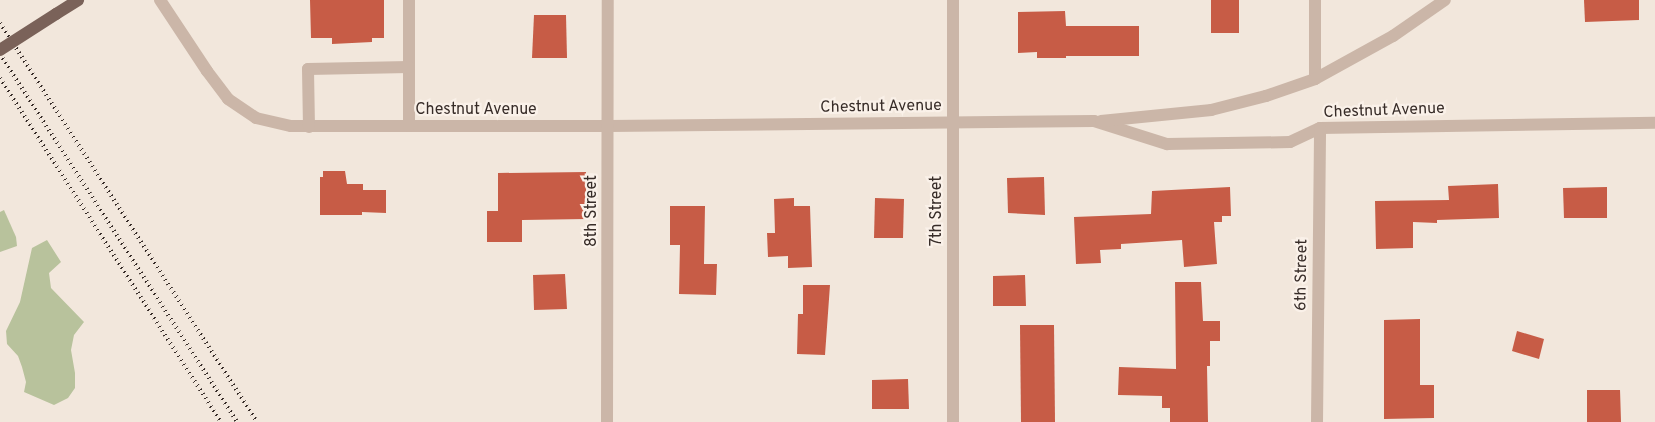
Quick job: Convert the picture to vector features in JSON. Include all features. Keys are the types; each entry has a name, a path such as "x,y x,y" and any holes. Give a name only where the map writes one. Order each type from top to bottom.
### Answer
{"main road":[{"path":"0,50 78,0"}],"street":[{"name":"Chestnut Avenue","path":"160,0 207,72 228,98 256,118 274,123 310,127 1094,121 1167,144 1290,142 1320,128 1655,123"},
{"path":"409,0 409,126"},
{"name":"8th Street","path":"607,422 608,0"},
{"name":"7th Street","path":"953,0 953,422"},
{"path":"1315,0 1315,79"},
{"path":"1094,121 1157,117 1211,110 1266,96 1315,79 1393,36 1445,0"},
{"path":"310,127 308,69 409,67"},
{"name":"6th Street","path":"1317,422 1320,128"}],"green space":[{"path":"4,210 16,237 17,246 0,252 0,212"},
{"path":"47,240 61,262 49,273 51,288 84,322 74,335 71,350 75,373 75,388 68,398 54,405 24,392 26,382 22,367 18,356 7,344 6,331 20,302 32,248"}],"building":[{"path":"310,0 384,0 384,38 372,38 372,42 332,44 332,38 311,38"},
{"path":"1211,0 1239,0 1239,33 1211,33"},
{"path":"1584,0 1639,0 1639,20 1585,22"},
{"path":"1065,11 1066,26 1139,26 1139,56 1037,58 1037,52 1018,53 1018,12"},
{"path":"534,15 566,15 567,58 532,58"},
{"path":"323,171 345,171 347,184 363,184 363,190 386,190 386,213 362,212 362,215 320,215 320,177 323,177"},
{"path":"586,172 586,219 522,220 522,242 487,242 487,211 498,211 498,173"},
{"path":"1044,177 1045,215 1008,213 1007,178"},
{"path":"1498,184 1499,218 1437,220 1437,223 1413,222 1413,248 1376,249 1375,201 1449,200 1448,186"},
{"path":"1230,187 1231,216 1222,216 1222,222 1214,222 1217,264 1184,267 1182,240 1121,244 1121,249 1100,250 1101,263 1076,264 1074,217 1151,214 1152,191"},
{"path":"1607,187 1607,218 1564,218 1563,188"},
{"path":"794,198 794,206 810,206 812,267 788,268 788,256 768,257 767,233 775,233 774,199"},
{"path":"875,198 904,199 903,238 874,238"},
{"path":"670,206 705,206 704,264 717,264 716,295 679,294 680,245 670,245"},
{"path":"565,274 567,309 534,310 533,275"},
{"path":"1025,275 1026,306 993,306 993,276"},
{"path":"1175,282 1201,282 1203,321 1220,321 1220,341 1210,341 1210,366 1207,366 1208,422 1170,422 1170,408 1162,408 1162,396 1118,395 1119,367 1176,369"},
{"path":"803,285 830,285 825,355 797,354 798,314 803,314"},
{"path":"1420,319 1420,385 1434,385 1434,418 1384,419 1384,320"},
{"path":"1020,325 1054,325 1055,422 1021,422"},
{"path":"1517,331 1544,339 1539,359 1512,351"},
{"path":"908,379 909,409 872,409 872,380"},
{"path":"1587,390 1620,390 1621,422 1587,422"}],"railway":[{"path":"0,23 257,422"},
{"path":"0,54 237,422"},
{"path":"0,78 221,422"}]}
